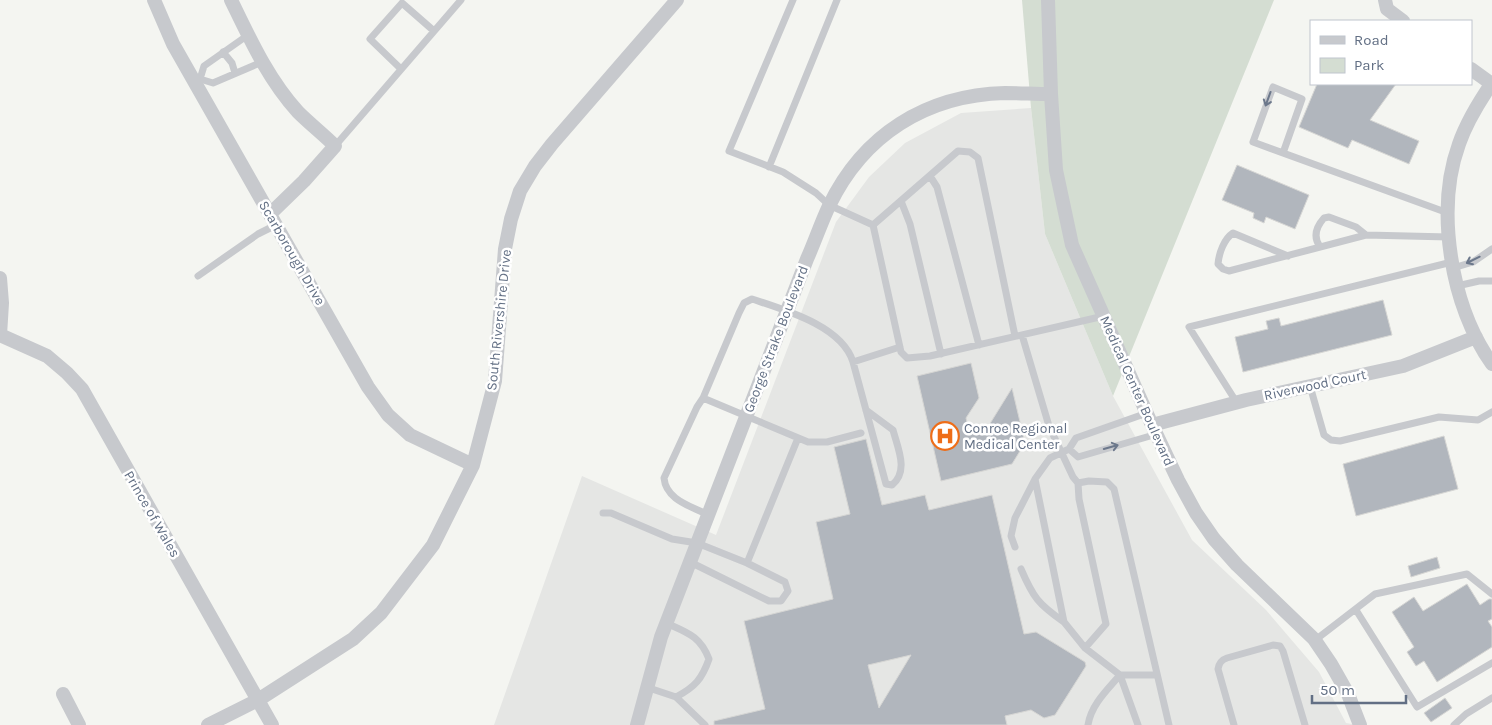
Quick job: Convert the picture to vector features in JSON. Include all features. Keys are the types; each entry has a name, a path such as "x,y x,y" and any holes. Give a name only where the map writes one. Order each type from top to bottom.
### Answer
{"street":[{"name":"Scarborough Drive","path":"154,0 173,44 198,81 273,220 368,387 388,415 410,435 473,465"},
{"path":"231,0 262,62 281,90 299,112 335,146 273,220"},
{"name":"South Rivershire Drive","path":"208,725 258,700 353,639 381,612 433,545 473,465 495,381 505,249 510,219 520,191 535,166 552,144 677,0"},
{"name":"Medical Center Boulevard","path":"1048,0 1056,170 1072,245 1152,424 1178,480 1196,513 1214,539 1237,565 1314,641 1331,664 1348,694 1360,725"},
{"path":"1385,0 1387,8 1402,20"},
{"path":"1472,70 1492,83 1469,119 1458,145 1450,180 1449,237 1452,265 1461,304 1476,337 1492,364"},
{"name":"George Strake Boulevard","path":"637,725 646,687 666,623 787,311 830,205 847,175 867,150 886,133 914,115 938,104 973,96 1004,93 1051,94"},
{"path":"0,278 2,303 0,335"},
{"name":"Prince of Wales","path":"0,335 47,356 82,389 272,725"},
{"name":"Riverwood Court","path":"1152,424 1403,366 1476,337"},
{"path":"63,694 80,725"}],"lane":[{"path":"335,146 461,0"},
{"path":"793,0 728,151 783,172 816,193 830,205 873,225"},
{"path":"769,167 838,0"},
{"path":"401,69 370,39 402,3 434,32"},
{"path":"248,35 204,66 198,81 213,83 262,62"},
{"path":"223,52 232,63 234,73"},
{"path":"1283,153 1302,99 1273,87 1253,142 1449,214"},
{"path":"873,225 958,151 970,152 978,158 1019,336 1049,426 1073,477 1078,483 1079,498 1106,624 1086,648"},
{"path":"930,176 937,187 979,345"},
{"path":"901,201 910,224 940,354"},
{"path":"1320,247 1315,235 1324,218 1329,217 1356,227 1366,235"},
{"path":"198,276 258,234 273,220"},
{"path":"873,225 901,352 907,358 940,354 1104,316"},
{"path":"1288,256 1233,233 1227,237 1218,258 1218,264 1222,269 1229,271 1288,256 1366,235 1449,237"},
{"path":"1237,403 1189,326 1452,265 1473,262 1492,249"},
{"path":"1456,286 1480,281 1492,281"},
{"path":"708,515 672,497 665,487 664,478 696,406 703,398 744,303 752,299 787,311 827,330 850,352 886,484 892,485 900,479 902,466 894,430 866,410"},
{"path":"853,362 900,347"},
{"path":"1310,386 1324,436 1331,440 1340,441 1439,417 1478,420 1492,412"},
{"path":"703,398 808,442 827,442 861,433"},
{"path":"1014,547 1011,536 1015,518 1035,479 1050,458 1069,449 1076,438 1152,424"},
{"path":"1069,449 1078,456 1152,424"},
{"path":"747,563 798,438"},
{"path":"1035,479 1064,622"},
{"path":"1078,483 1089,481 1106,482 1114,490 1169,725"},
{"path":"603,513 611,514 672,539 698,543 747,563 785,582 788,591 780,601 769,601 690,562"},
{"path":"1021,569 1031,593 1046,609 1064,622 1086,648 1120,675 1138,725"},
{"path":"1314,641 1375,594 1467,574 1492,594"},
{"path":"1356,610 1417,707 1492,662"},
{"path":"666,623 694,636 705,648 709,659 704,675 690,690 676,697"},
{"path":"1234,725 1218,669 1219,664 1227,658 1273,644 1280,646 1283,651 1305,725"},
{"path":"1088,725 1099,698 1120,675 1158,675"},
{"path":"646,687 676,697 704,725"},
{"path":"1454,725 1466,714 1492,698"}],"shaded area":[{"name":"Conroe Regional Medical Center","path":"1031,108 1045,234 1113,396 1192,540 1266,610 1319,672 1346,723 1358,725 494,725 582,476 716,535 836,222 869,177 905,143 961,113"}],"green space":[{"path":"1022,0 1274,0 1113,396 1045,234 1031,108"}],"building":[{"path":"1317,85 1395,85 1370,120 1419,141 1409,164 1352,140 1348,148 1299,127"},
{"path":"1237,165 1309,195 1295,229 1266,217 1264,223 1253,218 1254,213 1222,200"},
{"path":"1383,300 1392,335 1243,372 1235,337 1268,329 1266,321 1279,318 1281,326"},
{"path":"971,363 979,398 966,418 970,434 986,430 1012,388 1025,443 1012,464 941,481 917,376"},
{"path":"1444,436 1458,489 1356,516 1343,464"},
{"path":"866,439 882,505 925,495 929,510 992,495 1024,634 1036,632 1085,662 1086,666 1055,715 1044,718 1031,710 1005,716 1007,725 714,725 714,721 765,709 744,621 833,599 816,522 850,514 834,447","holes":["911,655 879,708 868,665"]},
{"path":"1437,557 1440,568 1411,577 1408,566"},
{"path":"1467,584 1480,605 1492,599 1492,619 1488,621 1492,627 1492,647 1437,682 1424,661 1416,666 1407,652 1414,647 1392,612 1414,597 1423,611"},
{"path":"1445,698 1452,708 1431,722 1424,713"}],"place":[{"name":"Conroe Regional Medical Center","path":"945,436"}]}
